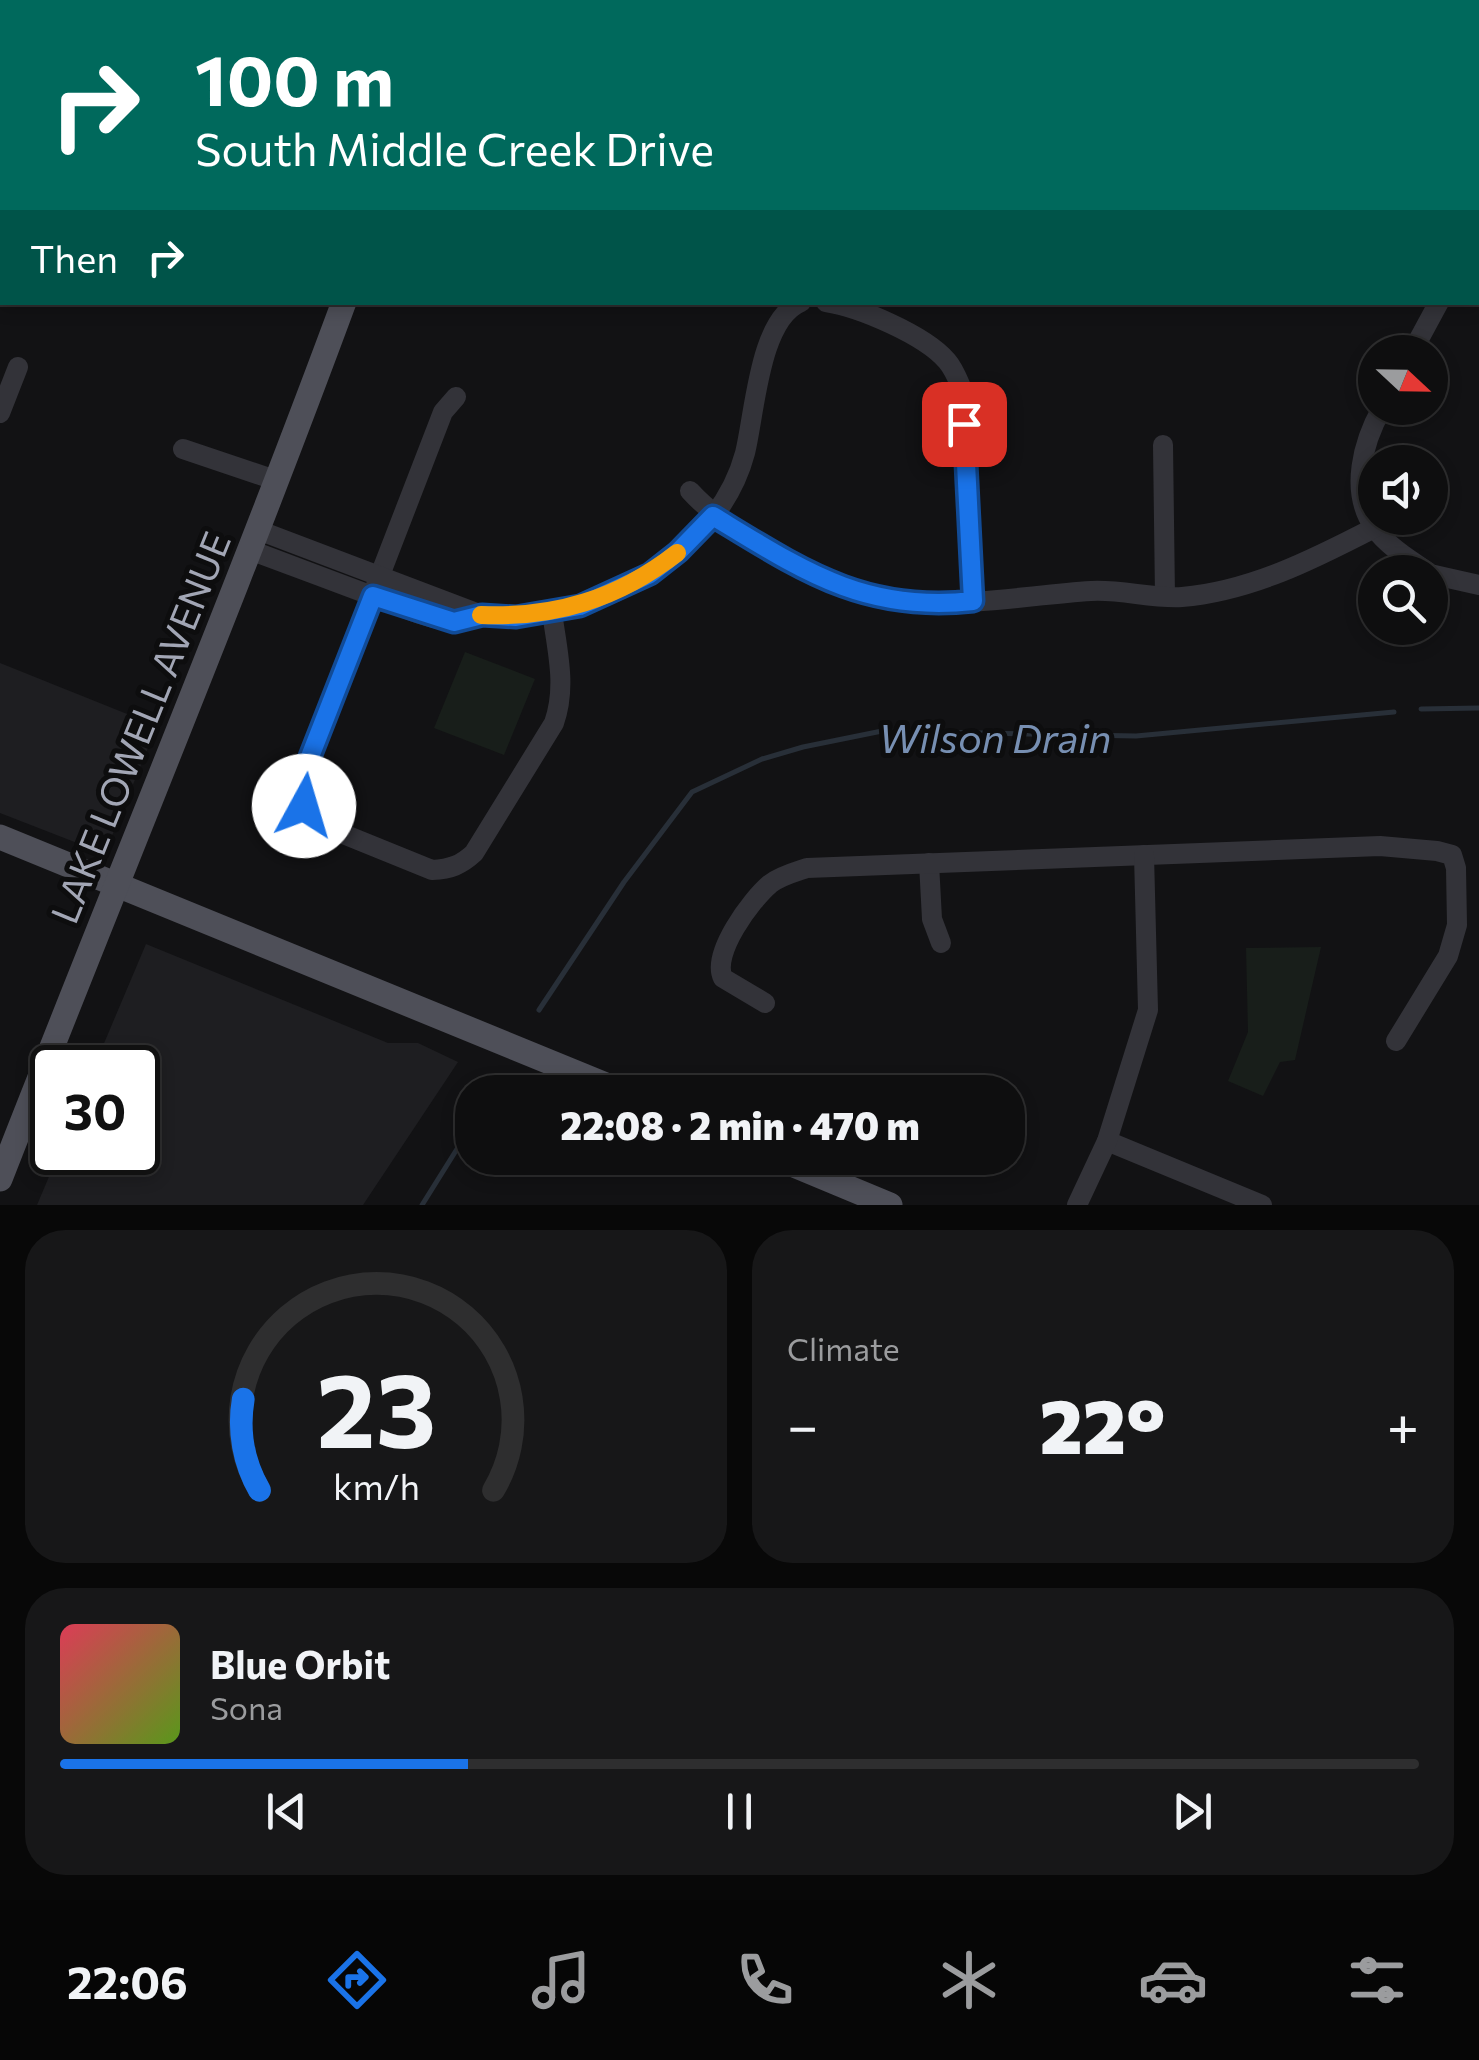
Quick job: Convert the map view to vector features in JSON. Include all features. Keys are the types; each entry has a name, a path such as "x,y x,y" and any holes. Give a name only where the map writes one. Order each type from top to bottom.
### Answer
{"main road":[{"name":"LAKE LOWELL AVENUE","path":"2,1171 278,481 343,305"},
{"path":"0,837 582,1075"},
{"path":"818,1175 890,1205"}],"street":[{"path":"254,540 454,622 482,615 516,617 552,612 610,594 650,574 713,516 744,457 769,342 784,312 796,305"},
{"path":"842,305 892,326 938,352 949,363 962,389 973,601"},
{"path":"1421,335 1437,305"},
{"path":"0,413 18,366"},
{"path":"456,397 443,412 304,772 300,790 304,806 326,827 432,870 462,864 474,852 554,723 561,704 552,612"},
{"path":"1162,445 1166,596"},
{"path":"183,449 278,481"},
{"path":"690,491 713,516 804,572 852,592 908,602 973,601 1097,590 1166,596 1220,592 1302,565 1360,535"},
{"path":"1383,535 1407,555"},
{"path":"1448,578 1479,585"},
{"path":"764,1003 723,978 718,965 721,954 753,902 773,881 806,868 1380,846 1452,855 1456,868 1457,925 1448,956 1396,1041"},
{"path":"1077,1205 1107,1141 1148,1010 1144,855"},
{"path":"929,863 932,919 941,943"},
{"path":"1107,1141 1262,1205"}],"shaded area":[{"path":"465,652 535,679 504,755 434,728"},
{"path":"0,663 157,726 109,843 90,848 0,813"},
{"path":"146,944 388,1043 418,1043 458,1062 363,1205 37,1205 50,1175 160,1175 160,1045 103,1045"},
{"path":"1321,947 1295,1060 1280,1062 1263,1096 1228,1081 1248,1032 1246,948"}],"waterway":[{"name":"Wilson Drain","path":"1421,709 1479,708"},
{"name":"Wilson Drain","path":"539,1010 624,882 692,792 762,759 882,731 1136,736 1394,712"},
{"name":"Wilson Drain","path":"422,1205 455,1152"}],"slow traffic":[{"path":"481,615 516,617 580,606 650,574 677,553"}],"route":[{"path":"304,806 300,790 304,772 373,596 454,622 482,615 516,617 580,606 650,574 713,516 804,572 852,592 908,602 973,601 964,424"}]}
